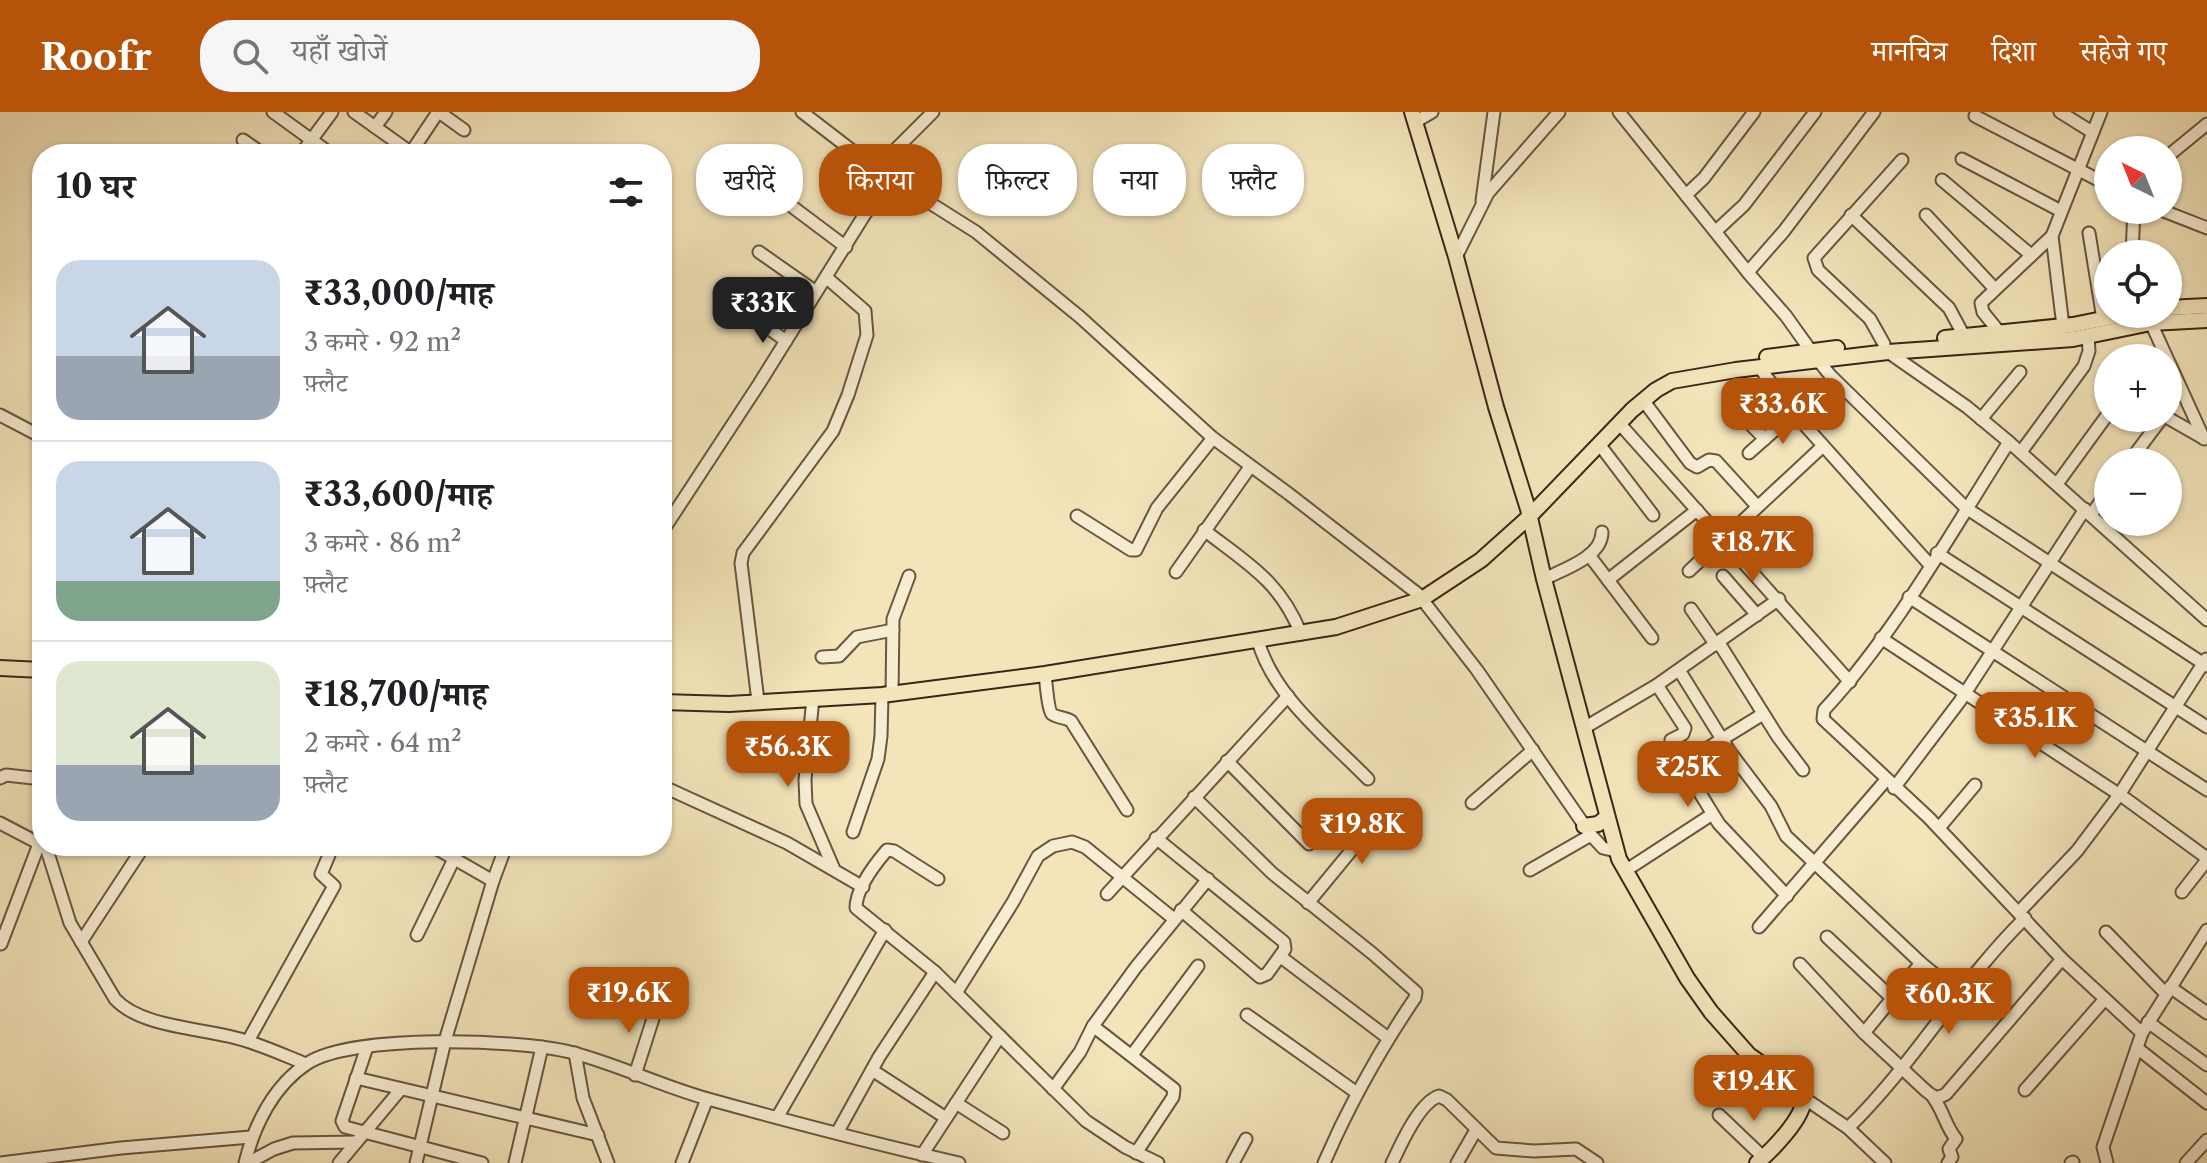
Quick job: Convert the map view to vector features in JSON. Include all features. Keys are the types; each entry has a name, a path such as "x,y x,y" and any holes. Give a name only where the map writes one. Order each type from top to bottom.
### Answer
{"main road":[{"path":"1414,117 1529,513 1616,851 1697,993 1729,1035 1749,1055 1791,1084 1804,1098 1802,1111 1760,1160"},
{"path":"2182,307 2207,306"},
{"path":"2182,321 2207,320"},
{"path":"1529,513 1592,440 1651,384 1696,369 2094,321"},
{"path":"1886,348 2088,336 2127,328"},
{"path":"672,702 709,704 887,694 1045,674 1336,627 1404,606 1479,554 1529,513 1643,400 1672,381 1814,356"},
{"path":"0,668 32,670"},
{"path":"1588,830 1607,817"}],"street":[{"path":"273,112 317,144"},
{"path":"308,144 332,112"},
{"path":"354,112 398,144"},
{"path":"375,127 386,112"},
{"path":"417,144 438,112 464,130"},
{"path":"802,112 844,144"},
{"path":"901,144 933,112"},
{"path":"1414,117 1432,112"},
{"path":"1481,206 1494,112"},
{"path":"1456,257 1481,206 1508,168 1559,112"},
{"path":"1619,112 1786,316 1830,375 1966,508 2050,565 2206,662 2119,795 2077,851 1994,949 1903,1068 1848,1128"},
{"path":"1686,195 1711,170 1754,112"},
{"path":"1716,231 1744,205 1815,112"},
{"path":"1748,272 1784,231 1874,112"},
{"path":"2060,112 2092,132"},
{"path":"2063,326 2052,236 2101,112"},
{"path":"1975,116 2094,177"},
{"path":"2182,145 2207,124"},
{"path":"243,140 249,144"},
{"path":"1962,159 2061,211"},
{"path":"1902,160 1817,252 1814,264 1870,319 1886,348 2009,442 2205,613"},
{"path":"1942,180 2031,255"},
{"path":"942,209 1050,292 1213,438 1420,597 1460,646 1588,830 1603,848 1616,851"},
{"path":"803,215 846,247"},
{"path":"1851,215 1949,308 1964,336"},
{"path":"1926,215 1994,288"},
{"path":"673,515 864,216"},
{"path":"2182,218 2207,228"},
{"path":"2089,233 2094,264"},
{"path":"2000,333 1981,306 1984,297 2052,236"},
{"path":"759,252 816,292"},
{"path":"758,701 741,563 743,553 833,431 867,335 865,311 827,278"},
{"path":"727,298 786,341"},
{"path":"2021,452 2084,366 2089,351 2088,336"},
{"path":"1759,367 1794,413 1930,565"},
{"path":"1981,419 2020,372"},
{"path":"2182,390 2205,440"},
{"path":"1643,400 1690,463 1697,467 1709,460 1716,461 1757,506"},
{"path":"1749,453 1794,413"},
{"path":"0,415 32,432"},
{"path":"1743,417 1765,439"},
{"path":"1619,423 1850,682"},
{"path":"2182,426 2205,440"},
{"path":"2057,484 2095,432"},
{"path":"1077,516 1131,550 1136,550 1157,508 1213,438"},
{"path":"2009,442 1881,638 1850,682 1824,710 1823,719 1939,828 2062,959 2105,999 2145,1028 2207,1065"},
{"path":"1599,444 1653,515"},
{"path":"1689,571 1823,446"},
{"path":"1176,572 1250,467"},
{"path":"1759,927 1890,784 1964,694 2050,565 2094,506"},
{"path":"1608,580 1697,510"},
{"path":"1204,530 1272,585 1286,602 1301,634"},
{"path":"1544,579 1589,555 1600,544 1602,532"},
{"path":"1937,553 2207,727"},
{"path":"1589,555 1652,638"},
{"path":"853,832 878,759 895,610 909,576"},
{"path":"1723,576 1757,615"},
{"path":"1909,597 2207,790"},
{"path":"1584,728 1657,685 1779,599"},
{"path":"1691,609 1803,770"},
{"path":"822,657 839,656 857,637 893,630"},
{"path":"1881,638 2119,795 2207,859 2182,892"},
{"path":"1258,641 1266,662 1288,696 1368,779"},
{"path":"1679,670 1722,740 1771,806 1786,836 1921,963 1959,994"},
{"path":"1045,674 1050,711 1071,721 1127,810"},
{"path":"1657,685 1685,728 1683,734 1670,743 1711,815 1787,896"},
{"path":"1107,894 1288,696"},
{"path":"813,698 805,780 806,804 834,868"},
{"path":"1682,764 1763,714"},
{"path":"1472,803 1533,750"},
{"path":"1227,761 1309,844"},
{"path":"0,778 6,775 32,778"},
{"path":"1939,828 1975,785"},
{"path":"672,791 787,843 863,887"},
{"path":"1194,797 1262,864 1416,992 1357,1093 1324,1163"},
{"path":"1308,903 1388,806"},
{"path":"1625,871 1711,815"},
{"path":"0,823 32,838"},
{"path":"1530,870 1588,830"},
{"path":"956,993 1038,856 1045,850 1072,842 1079,844 1260,977 1267,974 1281,957 1286,947 1284,942 1156,838"},
{"path":"938,879 894,851 887,850 863,887 856,908 935,972 1086,1121 1136,1153 1158,1163"},
{"path":"1,944 37,856"},
{"path":"49,856 70,923 115,999 131,1013 248,1041 306,1064"},
{"path":"81,942 137,856"},
{"path":"248,1041 334,886 321,874 329,856"},
{"path":"449,856 493,881"},
{"path":"416,1163 445,1041 502,856"},
{"path":"417,935 454,859"},
{"path":"1053,1089 1080,1052 1093,1026 1208,879"},
{"path":"778,1116 885,930"},
{"path":"2107,1163 2103,1147 2145,1028 2207,930"},
{"path":"2106,932 2168,990 2207,1013"},
{"path":"1827,937 1893,999"},
{"path":"1281,957 1388,1038"},
{"path":"1933,1097 1940,1098 1946,1094 2062,959"},
{"path":"1864,1033 1921,963"},
{"path":"1800,964 1864,1033 1943,1110 1945,1125 1956,1139 1949,1149 1952,1157 1948,1163"},
{"path":"1132,1055 1198,966"},
{"path":"837,1133 872,1070 935,972"},
{"path":"2025,1090 2105,999"},
{"path":"635,1075 657,1006"},
{"path":"1247,1015 1357,1093"},
{"path":"1093,1026 1175,1092 1136,1153"},
{"path":"922,1155 1000,1036"},
{"path":"247,1163 251,1137 278,1091 306,1064 324,1054 445,1041 542,1047 575,1053 707,1099 837,1133 902,1158 922,1155 959,1163"},
{"path":"360,1137 345,1127 342,1121 367,1047"},
{"path":"515,1163 542,1047"},
{"path":"2137,1048 2207,1103"},
{"path":"575,1053 583,1098 608,1163"},
{"path":"872,1070 946,1118"},
{"path":"356,1078 598,1135"},
{"path":"339,1163 401,1089"},
{"path":"1392,1163 1413,1123 1431,1099 1439,1096 1447,1100 1496,1148 1534,1151 1576,1149 1597,1163"},
{"path":"1804,1098 1848,1128 1885,1163"},
{"path":"682,1163 707,1099"},
{"path":"956,1103 1003,1133"},
{"path":"1719,1115 1760,1160"},
{"path":"1457,1163 1476,1130"},
{"path":"0,1163 121,1148 251,1137"},
{"path":"247,1163 293,1143 360,1137 420,1147 482,1163"},
{"path":"1233,1163 1246,1139"},
{"path":"2186,1163 2207,1140"}]}
